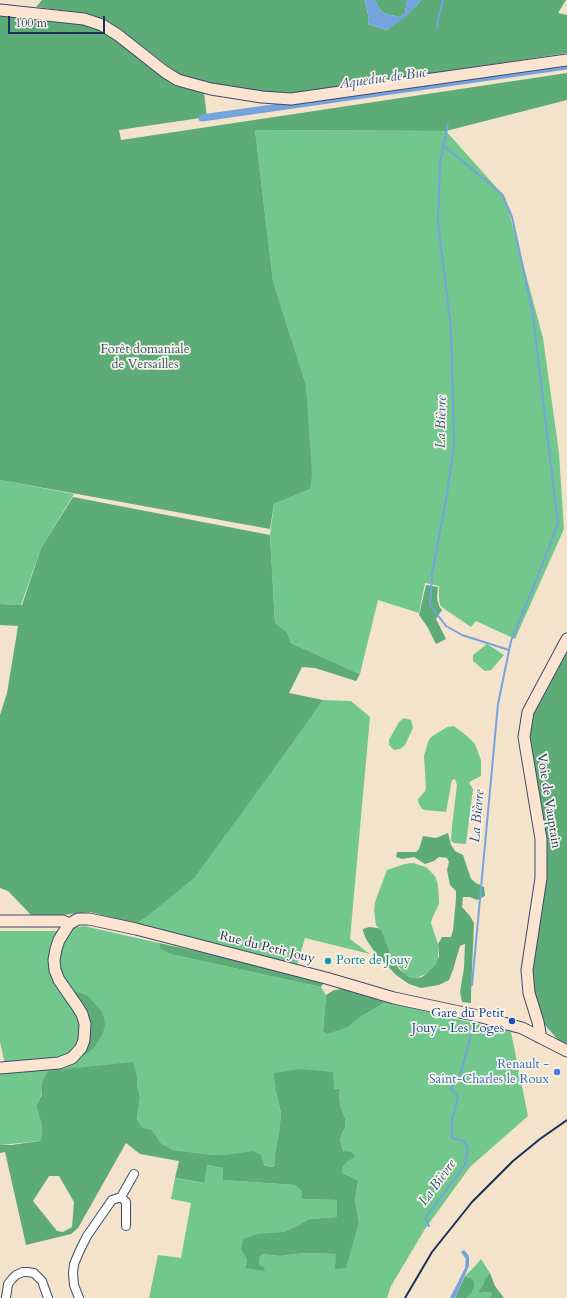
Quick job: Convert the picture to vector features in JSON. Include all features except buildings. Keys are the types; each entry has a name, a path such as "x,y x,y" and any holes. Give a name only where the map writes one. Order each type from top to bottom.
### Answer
{"street":[{"path":"0,10 84,19 102,25 118,35 165,72 178,80 211,90 283,99 567,60"},
{"name":"Voie de Vauptain","path":"539,1037 538,1022 529,993 527,970 541,878 542,838 524,737 528,712 567,639"},
{"name":"Rue du Petit Jouy","path":"0,921 63,921 69,924 78,919 89,919 136,929 326,978 394,998 478,1016 522,1028 567,1051"},
{"path":"0,1068 59,1064 72,1058 81,1048 86,1033 82,1014 59,980 55,970 54,960 59,940 69,924"},
{"path":"79,1298 74,1285 73,1273 74,1264 80,1250 87,1236 112,1200 121,1197 134,1174"},
{"path":"121,1197 126,1202 126,1226"},
{"path":"6,1298 8,1284 12,1279 16,1275 27,1272 34,1273 42,1281 48,1298"}],"green space":[{"path":"42,0 365,0 369,20 368,24 387,30 421,0 566,0 558,13 567,15 567,53 301,93 268,92 238,88 181,76 120,29 104,19 84,13 36,7"},
{"path":"375,0 407,0 405,13 400,17 386,14 380,10"},
{"name":"Forêt domaniale de Versailles","path":"0,15 84,24 99,30 114,39 172,83 204,93 207,117 119,130 121,140 567,73 567,100 446,131 255,130 273,281 306,385 312,475 310,489 274,504 270,529 0,480"},
{"path":"255,130 446,131 505,197 543,338 559,453 564,529 515,639 476,621 471,627 440,605 439,586 425,583 419,613 378,600 360,674 291,643 287,632 275,623 270,535 274,504 310,489 306,385 273,281"},
{"path":"0,480 74,494 41,548 21,605 0,604"},
{"path":"73,497 270,535 275,623 287,632 291,643 360,674 356,681 315,668 302,667 289,693 323,700 194,878 136,924 90,912 34,918 8,891 0,888 0,715 7,693 18,626 0,625 0,604 22,605 41,548"},
{"path":"426,585 438,587 437,598 439,606 442,610 436,619 446,639 436,644 419,615"},
{"path":"487,644 504,655 491,670 485,671 473,661 473,655"},
{"path":"567,651 567,1046 560,1042 544,1024 534,999 532,963 547,859 546,842 529,741 533,711 545,687"},
{"path":"323,700 351,701 370,717 350,939 370,954 305,938 297,965 136,924 145,918 255,794"},
{"path":"404,718 411,720 413,728 405,745 400,749 394,750 389,745 389,740 399,722"},
{"path":"454,726 475,744 481,760 481,776 469,783 473,789 466,844 454,843 451,841 457,785 455,779 452,780 446,812 422,809 418,802 418,799 426,788 424,756 428,742 431,737 447,727"},
{"path":"448,833 451,845 455,851 463,855 471,879 484,887 485,896 477,900 470,897 463,897 462,907 474,923 471,1003 462,1002 460,992 464,968 465,944 460,946 449,980 439,985 421,988 409,984 396,975 376,954 366,939 363,931 363,929 369,927 378,928 381,930 392,958 399,969 409,977 422,977 436,964 439,956 438,944 442,937 451,937 453,930 456,891 450,885 447,870 449,862 447,858 439,857 434,861 425,864 414,857 402,859 396,857 397,852 416,852 419,849 423,836 436,838"},
{"path":"413,863 426,867 435,876 438,885 439,900 439,904 431,923 438,944 438,960 426,974 416,978 409,977 404,973 392,958 383,933 376,925 374,911 375,902 387,870"},
{"path":"84,926 159,943 160,949 170,954 321,987 326,995 323,1031 348,1027 362,1016 386,1002 511,1032 528,1116 470,1167 425,1229 391,1286 387,1298 149,1298 158,1255 181,1258 191,1203 171,1199 175,1178 203,1183 206,1165 224,1168 223,1180 294,1185 302,1191 302,1199 337,1200 337,1217 309,1219 284,1232 247,1259 245,1268 259,1265 259,1259 262,1254 280,1256 304,1253 336,1254 354,1237 359,1222 355,1201 358,1182 343,1174 341,1167 348,1161 352,1152 343,1152 340,1140 345,1128 345,1118 340,1105 339,1090 276,1092 281,1113 274,1167 226,1155 213,1155 173,1150 161,1143 152,1130 142,1127 137,1119 140,1097 137,1076 88,1068 48,1071 42,1082 42,1093 36,1106 42,1126 40,1141 1,1145 0,1067 5,1064 0,1042 0,931 55,931"},
{"path":"159,943 324,979 323,984 321,987 170,954 160,949"},
{"path":"342,989 386,1002 362,1016 348,1027 327,1034 323,1031 326,995 334,990"},
{"path":"73,990 88,996 103,1013 105,1025 103,1033 96,1045 82,1056 79,1055 88,1035 69,992"},
{"path":"133,1062 140,1097 137,1119 142,1127 152,1130 161,1143 173,1150 213,1155 227,1155 253,1151 261,1155 264,1165 274,1167 281,1113 276,1092 274,1073 300,1069 333,1072 334,1089 339,1089 340,1105 345,1118 345,1128 340,1140 343,1151 352,1152 355,1157 342,1167 343,1174 358,1181 355,1201 359,1222 346,1268 335,1269 336,1254 304,1253 280,1256 262,1254 259,1259 259,1265 264,1267 265,1271 245,1268 247,1259 241,1249 243,1239 258,1234 284,1232 309,1219 337,1217 337,1200 302,1199 302,1191 294,1185 223,1180 223,1168 207,1165 204,1183 175,1178 179,1161 140,1154 126,1143 78,1228 71,1234 26,1245 5,1152 0,1153 0,1144 11,1145 40,1141 42,1126 36,1106 42,1094 42,1082 48,1071","holes":["49,1176 59,1176 74,1202 72,1227 63,1232 57,1231 33,1201"]},
{"path":"481,1259 490,1273 485,1278 483,1285 477,1293 489,1292 492,1294 487,1298 467,1298 471,1293 471,1278 465,1276"},
{"path":"490,1273 495,1286 504,1298 487,1298 492,1294 489,1292 477,1293 483,1285 485,1278"},
{"path":"465,1276 471,1278 474,1282 474,1287 467,1298 455,1298"}],"water":[{"path":"365,0 375,0 380,10 386,14 400,17 405,13 407,0 421,0 408,15 387,30 368,24 369,20"},
{"path":"464,1250 469,1256 469,1266 455,1298 450,1298 465,1268 466,1259 461,1252"}],"waterway":[{"name":"La Bièvre","path":"437,29 443,0"},
{"name":"Aqueduc de Buc","path":"202,118 567,66"},
{"name":"La Bièvre","path":"448,124 440,162 438,223 451,328 454,444 447,494 432,574 430,605 446,626 462,635 509,650"},
{"name":"La Bièvre","path":"443,145 502,194 512,217 532,309 558,523 511,641 498,704 472,985"},
{"name":"La Bièvre","path":"429,1226 425,1218 465,1165 468,1148 464,1141 452,1138 452,1120 458,1097 451,1088 460,1076 474,1024"}],"railway":[{"path":"405,1298 432,1252 472,1202 513,1161 567,1120"}],"place":[{"name":"Porte de Jouy","path":"328,961"},
{"name":"Gare du Petit Jouy - Les Loges","path":"512,1021"},
{"name":"Renault - Saint-Charles le Roux","path":"557,1072"}]}
